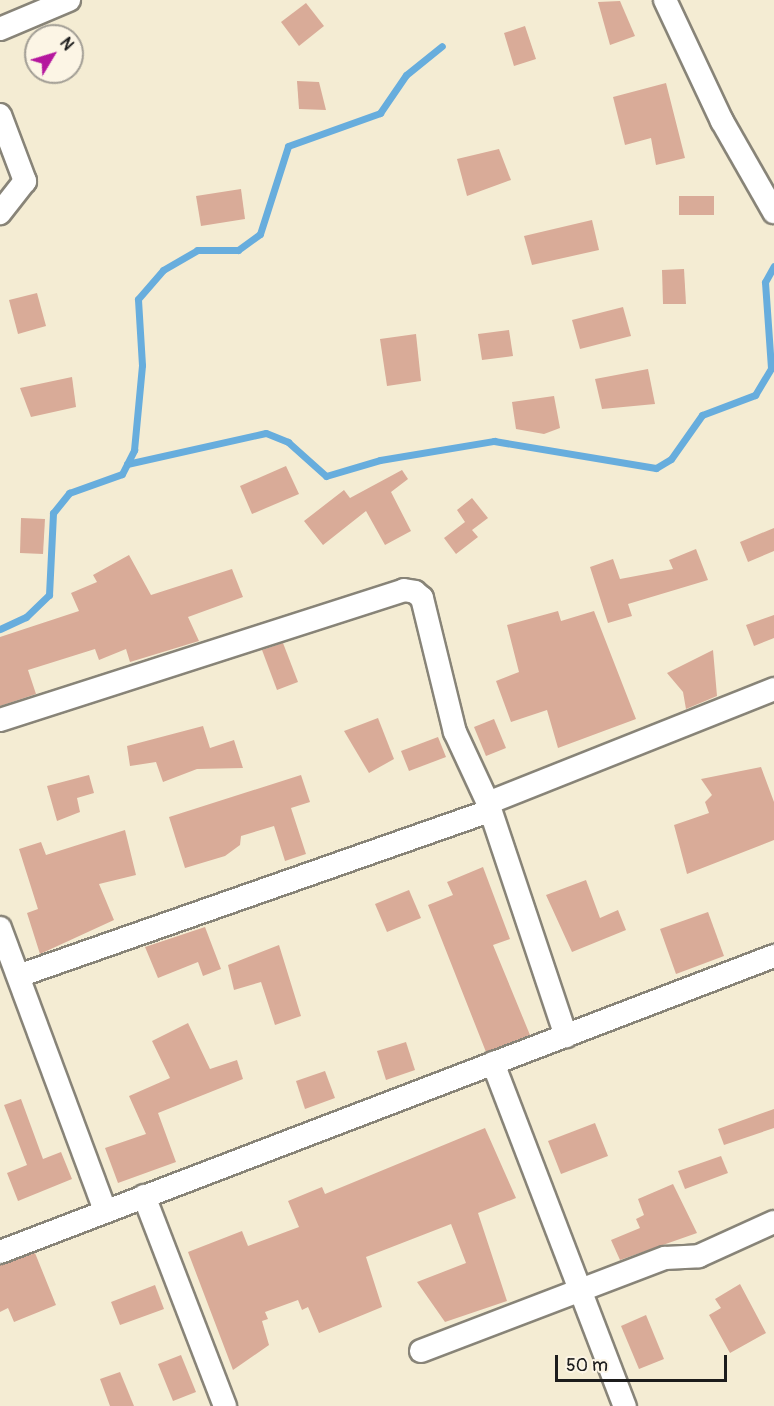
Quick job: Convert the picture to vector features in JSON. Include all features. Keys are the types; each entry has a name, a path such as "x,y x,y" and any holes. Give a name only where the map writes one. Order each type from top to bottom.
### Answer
{"street":[{"path":"0,30 69,0"},
{"path":"665,0 722,121 774,212"},
{"path":"0,115 25,181 0,213"},
{"path":"0,720 410,590 422,598 455,732 488,807 566,1036"},
{"path":"21,975 488,807 774,689"},
{"path":"0,928 21,975 60,1099 105,1211"},
{"path":"0,1252 774,956"},
{"path":"493,1063 625,1406"},
{"path":"144,1196 225,1406"},
{"path":"421,1351 665,1258 699,1256 774,1222"}],"building":[{"path":"620,1 635,36 610,45 598,2"},
{"path":"306,3 324,26 299,46 281,22"},
{"path":"525,26 536,59 514,66 504,33"},
{"path":"297,81 319,82 326,110 299,109"},
{"path":"666,83 685,158 656,165 651,138 625,145 613,97"},
{"path":"499,149 511,180 467,196 457,159"},
{"path":"241,189 245,219 201,226 196,196"},
{"path":"679,196 714,196 714,215 679,215"},
{"path":"592,220 599,250 532,265 524,236"},
{"path":"684,269 686,304 663,304 662,270"},
{"path":"37,293 46,326 18,334 9,300"},
{"path":"623,307 631,336 580,349 572,320"},
{"path":"509,330 513,356 482,360 478,334"},
{"path":"416,334 421,381 387,386 380,339"},
{"path":"648,369 655,404 602,409 595,379"},
{"path":"72,377 76,407 31,417 20,388"},
{"path":"554,396 560,428 544,434 516,429 512,402"},
{"path":"286,466 299,494 252,514 240,486"},
{"path":"402,470 408,479 391,492 411,531 385,545 366,511 323,545 304,521 344,490 350,498"},
{"path":"472,498 488,518 472,530 478,537 456,554 444,538 465,522 457,510"},
{"path":"21,518 45,519 43,554 20,553"},
{"path":"774,528 774,551 748,562 740,542"},
{"path":"696,549 708,580 628,604 632,616 608,623 590,567 613,559 620,579 673,569 669,560"},
{"path":"129,555 151,595 232,569 243,597 188,617 199,641 130,662 126,649 99,660 95,649 28,670 36,694 0,706 0,637 79,611 71,593 97,582 93,575"},
{"path":"558,611 561,621 594,611 636,719 558,748 547,710 511,722 496,681 519,672 507,625"},
{"path":"774,615 774,638 754,646 746,625"},
{"path":"283,643 298,682 277,690 262,650"},
{"path":"713,650 717,696 686,709 683,692 667,673"},
{"path":"378,718 394,759 369,773 344,731"},
{"path":"494,719 506,748 486,756 474,727"},
{"path":"203,726 210,748 234,740 243,768 197,769 163,782 156,762 130,766 127,746"},
{"path":"438,737 446,757 409,771 401,751"},
{"path":"761,767 774,802 774,840 687,874 674,825 709,813 705,802 712,795 701,779"},
{"path":"89,775 94,793 77,798 80,812 57,821 47,786"},
{"path":"301,775 310,802 291,808 306,854 285,861 274,826 241,836 240,845 225,856 185,868 169,817"},
{"path":"125,830 136,875 99,884 114,920 40,954 27,913 38,909 19,849 41,842 46,855"},
{"path":"483,867 510,939 493,945 530,1035 486,1052 428,905 453,895 447,882"},
{"path":"586,880 600,918 618,910 626,930 572,952 546,895"},
{"path":"409,890 421,918 387,932 375,904"},
{"path":"708,912 724,956 676,974 660,929"},
{"path":"205,927 221,969 203,976 198,962 158,978 145,947"},
{"path":"279,945 301,1016 275,1025 261,982 234,990 228,965"},
{"path":"188,1023 210,1069 237,1060 243,1079 158,1113 176,1162 118,1183 105,1148 146,1134 129,1096 170,1078 152,1041"},
{"path":"406,1042 415,1070 386,1080 377,1051"},
{"path":"325,1071 335,1098 305,1109 296,1081"},
{"path":"21,1099 43,1159 61,1152 72,1179 18,1201 7,1173 27,1165 4,1105"},
{"path":"774,1109 774,1128 724,1145 718,1129"},
{"path":"595,1123 608,1156 561,1174 548,1141"},
{"path":"485,1128 516,1198 478,1213 507,1301 445,1322 417,1282 466,1263 451,1224 366,1257 382,1307 319,1333 308,1307 302,1310 298,1300 265,1312 268,1319 262,1321 269,1345 233,1370 188,1252 242,1231 248,1246 299,1227 288,1201 322,1187 325,1194"},
{"path":"721,1156 728,1173 685,1189 678,1171"},
{"path":"673,1184 697,1233 620,1260 611,1240 640,1228 636,1219 644,1215 638,1199"},
{"path":"35,1253 56,1305 14,1322 8,1308 0,1312 0,1265"},
{"path":"740,1284 766,1333 730,1353 709,1315 721,1308 715,1299"},
{"path":"155,1285 164,1309 120,1325 111,1302"},
{"path":"646,1315 664,1359 639,1369 621,1326"},
{"path":"181,1355 196,1392 173,1401 158,1364"},
{"path":"120,1372 134,1406 110,1406 100,1379"}],"waterway":[{"path":"0,629 26,617 49,595 53,513 69,493 122,474 134,450 142,365 138,299 163,270 197,250 238,250 260,234 288,146 380,113 406,75 442,46"},
{"path":"127,464 266,433 288,442 326,476 380,460 494,441 656,468 671,459 702,415 755,395 771,368 765,282 774,266"}]}
